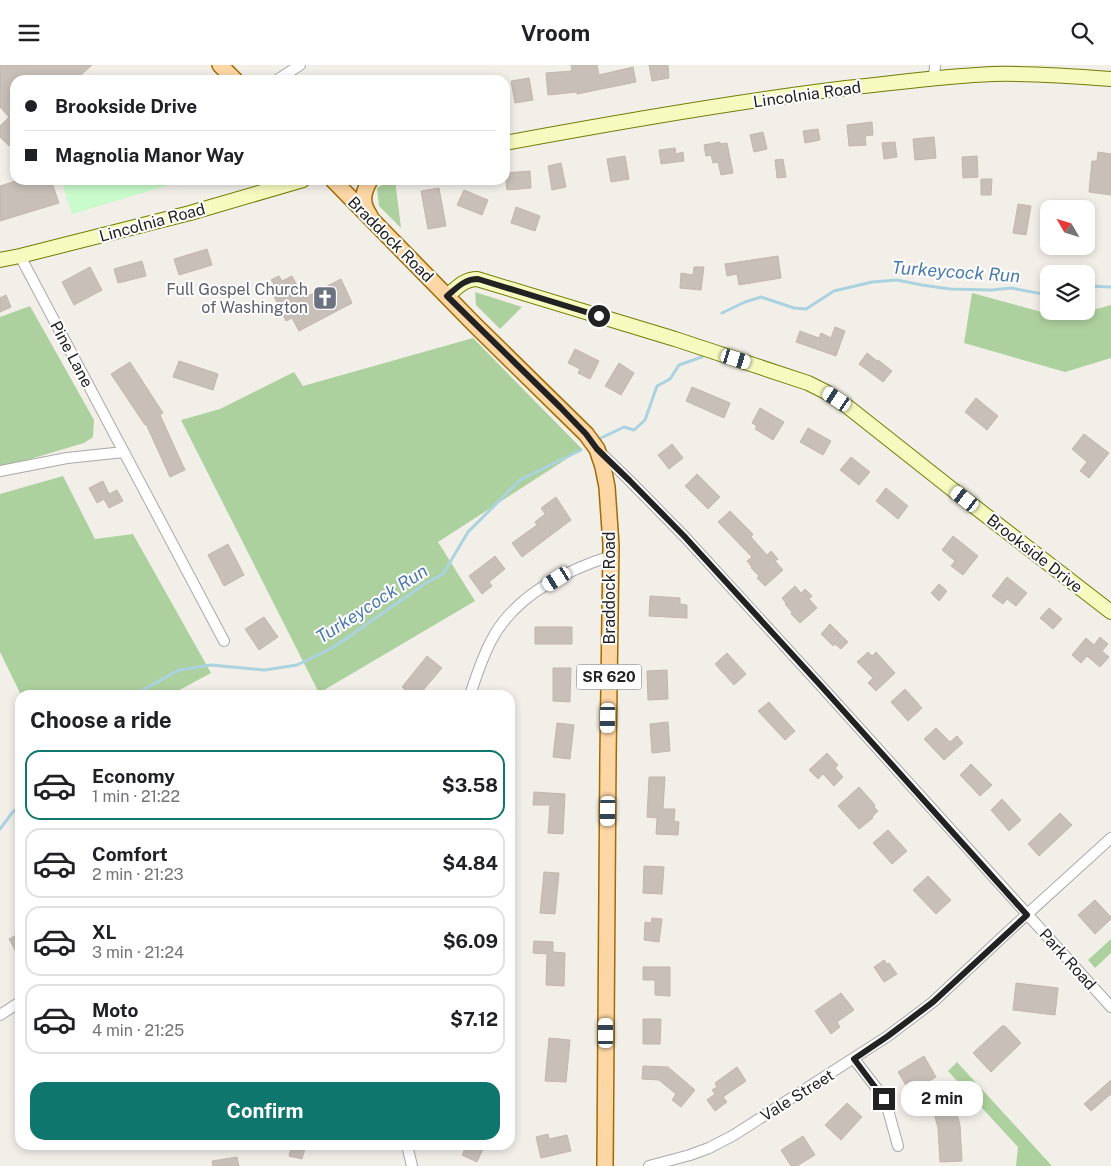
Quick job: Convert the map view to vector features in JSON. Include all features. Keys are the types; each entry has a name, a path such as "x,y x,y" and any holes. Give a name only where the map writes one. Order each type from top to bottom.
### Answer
{"main road":[{"path":"220,65 229,75"},
{"name":"Lincolnia Road","path":"510,142 695,109 809,93 935,71 1111,79"},
{"name":"Lincolnia Road","path":"0,260 190,213 286,185"},
{"name":"Braddock Road","path":"338,185 378,228 586,434 597,449 603,467 608,487 611,557 605,1166"},
{"path":"368,185 363,196 364,203 378,228"},
{"name":"Brookside Drive","path":"447,296 462,283 470,279 478,279 649,331 808,383 826,392 848,407 1111,612"}],"street":[{"path":"285,75 300,65"},
{"name":"Pine Lane","path":"20,256 224,641"},
{"name":"Park Road","path":"597,449 684,536 1111,1007"},
{"path":"0,471 67,458 124,452"},
{"path":"472,690 482,659 491,640 502,622 512,611 525,599 557,579 588,564 611,557"},
{"name":"Vale Street","path":"649,1166 690,1155 734,1135 888,1036 933,1002 1111,839"},
{"path":"0,1015 15,1006"},
{"path":"854,1059 884,1099 898,1146"},
{"path":"408,1150 412,1166"}],"green space":[{"path":"63,185 169,185 72,214"},
{"path":"383,185 396,185 401,228 379,206 377,188"},
{"path":"475,292 522,307 500,329 476,305"},
{"path":"972,293 1040,311 1040,320 1095,320 1095,309 1111,305 1111,358 1065,372 964,343"},
{"path":"30,306 94,420 93,437 84,443 0,468 0,317"},
{"path":"473,338 582,449 438,542 475,601 324,690 317,690 181,420 220,409 294,372 303,386"},
{"path":"63,476 95,539 133,534 211,673 180,690 19,690 0,652 0,494"},
{"path":"1111,939 1111,953 1095,968 1088,960"},
{"path":"957,1062 1052,1166 1016,1166 1018,1147 948,1071"}],"building":[{"path":"0,65 92,65 81,75 10,75 9,146 0,137 0,126 9,117 0,107"},
{"path":"571,65 597,65 599,75 633,67 636,82 577,94 577,92 548,95 546,73 572,71"},
{"path":"649,65 668,65 669,78 652,81"},
{"path":"529,78 533,100 515,103 511,81"},
{"path":"872,122 873,135 865,136 866,145 849,146 847,125"},
{"path":"818,129 820,140 805,143 803,131"},
{"path":"763,132 767,149 754,152 750,135"},
{"path":"934,137 936,158 915,160 913,139"},
{"path":"720,142 720,144 727,143 733,173 721,175 718,162 713,163 711,155 706,156 704,145"},
{"path":"895,142 897,157 884,159 882,143"},
{"path":"675,148 676,154 683,152 684,161 661,164 659,150"},
{"path":"1098,152 1111,154 1111,195 1089,192 1092,161 1097,161"},
{"path":"625,156 629,179 611,182 607,159"},
{"path":"977,156 978,177 963,178 962,157"},
{"path":"783,159 786,177 777,178 775,160"},
{"path":"561,163 566,187 552,190 548,166"},
{"path":"530,171 531,188 507,190 506,185 510,185 510,173"},
{"path":"981,179 992,179 991,195 981,195"},
{"path":"10,183 10,185 53,185 59,203 0,221 0,186"},
{"path":"439,188 446,226 428,229 421,191"},
{"path":"464,190 488,200 482,215 457,205"},
{"path":"1018,204 1031,206 1026,235 1013,233"},
{"path":"516,207 540,216 535,231 511,223"},
{"path":"207,249 212,265 179,275 174,259"},
{"path":"778,256 781,278 739,285 737,274 727,276 725,264"},
{"path":"142,261 146,276 118,283 114,269"},
{"path":"90,267 102,290 74,305 62,282"},
{"path":"694,267 704,267 701,290 680,288 681,273 693,275"},
{"path":"279,276 282,281 292,276 304,298 341,279 352,303 299,331 292,318 286,321 269,286 274,284 271,280"},
{"path":"6,295 11,307 0,312 0,298"},
{"path":"835,327 845,331 836,356 796,342 800,331 819,338 821,333 831,338"},
{"path":"575,349 599,361 590,379 578,373 580,369 568,363"},
{"path":"867,353 892,371 883,382 859,364"},
{"path":"179,361 218,374 213,390 173,377"},
{"path":"130,362 163,413 160,415 185,470 170,477 146,424 111,374"},
{"path":"619,363 634,373 621,395 605,386"},
{"path":"692,387 730,403 724,418 686,401"},
{"path":"976,398 998,416 987,430 965,412"},
{"path":"760,408 784,422 773,440 755,429 757,426 752,423"},
{"path":"808,428 831,441 823,455 800,442"},
{"path":"1084,434 1109,453 1089,478 1080,471 1087,462 1072,449"},
{"path":"672,444 683,458 669,469 658,455"},
{"path":"851,457 870,472 859,485 840,470"},
{"path":"697,474 720,497 708,509 685,486"},
{"path":"103,481 109,494 117,490 123,501 109,508 104,499 97,503 89,488"},
{"path":"886,488 908,506 898,519 876,501"},
{"path":"556,497 571,520 522,557 512,543 537,525 535,522 545,514 541,508"},
{"path":"730,511 753,534 751,537 767,555 771,551 778,559 775,561 783,570 765,586 757,578 759,576 747,561 752,557 718,522"},
{"path":"953,536 978,556 963,575 951,566 955,561 942,550"},
{"path":"228,544 244,575 224,586 208,555"},
{"path":"495,556 505,569 489,582 492,586 482,594 469,576"},
{"path":"1007,577 1027,593 1016,606 1007,599 1003,604 992,596"},
{"path":"939,584 947,591 939,601 931,593"},
{"path":"795,586 801,593 805,589 812,596 809,599 817,608 800,623 791,614 792,612 782,598"},
{"path":"650,596 680,598 680,604 687,605 687,618 649,616"},
{"path":"1049,608 1062,619 1053,629 1040,618"},
{"path":"264,617 278,637 259,650 245,629"},
{"path":"830,624 848,642 841,649 835,644 833,646 821,634"},
{"path":"535,627 572,627 572,644 535,644"},
{"path":"1100,637 1108,644 1102,651 1109,657 1100,667 1087,656 1081,663 1072,655 1086,638 1094,645"},
{"path":"868,652 872,656 876,652 895,673 876,691 868,683 873,678 857,662"},
{"path":"727,653 746,674 734,685 715,664"},
{"path":"427,656 442,668 423,690 405,690 402,687"},
{"path":"553,668 571,668 570,702 553,701"},
{"path":"667,670 668,699 648,700 647,671"},
{"path":"905,689 922,708 908,721 891,702"},
{"path":"769,702 795,731 785,740 758,711"},
{"path":"668,722 670,751 652,753 650,724"},
{"path":"557,723 574,725 570,759 553,757"},
{"path":"936,728 950,742 957,736 963,743 944,760 924,739"},
{"path":"827,753 838,765 835,768 843,777 834,786 823,774 818,779 809,770"},
{"path":"971,764 992,785 980,796 960,775"},
{"path":"649,777 665,777 663,809 675,809 674,821 679,822 678,835 656,834 657,818 647,817"},
{"path":"859,787 878,811 873,818 859,829 838,806"},
{"path":"534,792 565,794 563,834 548,833 550,805 533,805"},
{"path":"1002,799 1021,820 1009,831 991,810"},
{"path":"1060,813 1072,825 1039,856 1028,844"},
{"path":"888,830 907,851 892,864 873,843"},
{"path":"644,866 664,867 662,894 643,893"},
{"path":"544,872 559,873 555,914 540,913"},
{"path":"928,876 951,900 936,914 913,890"},
{"path":"1095,900 1111,919 1095,934 1078,915"},
{"path":"652,918 662,919 659,942 644,940 645,922 651,923"},
{"path":"15,936 15,950 9,939"},
{"path":"534,941 553,942 553,952 565,953 564,986 546,985 547,954 533,953"},
{"path":"884,960 887,964 889,963 897,974 884,982 874,967"},
{"path":"643,967 670,967 670,996 655,995 655,980 643,980"},
{"path":"1016,983 1058,988 1055,1015 1013,1010"},
{"path":"841,993 854,1010 837,1022 840,1027 831,1034 815,1011"},
{"path":"643,1019 661,1019 660,1044 643,1044"},
{"path":"1002,1026 1005,1026 1021,1043 991,1072 973,1053"},
{"path":"549,1038 570,1040 566,1082 545,1081"},
{"path":"924,1056 936,1077 910,1092 898,1072"},
{"path":"643,1066 668,1067 695,1090 681,1107 672,1100 676,1094 659,1080 642,1079"},
{"path":"737,1067 746,1081 723,1097 727,1102 715,1111 707,1100 715,1094 712,1090 717,1087 715,1083"},
{"path":"1111,1080 1111,1094 1091,1111 1084,1104"},
{"path":"951,1093 960,1125 962,1161 940,1162 938,1128 930,1098"},
{"path":"847,1103 862,1117 841,1140 825,1125"},
{"path":"548,1134 549,1139 567,1135 571,1151 541,1158 536,1137"},
{"path":"803,1136 815,1155 797,1166 791,1166 781,1150"},
{"path":"291,1150 305,1150 302,1159 289,1156"},
{"path":"464,1150 483,1150 477,1162 462,1155"},
{"path":"237,1157 239,1166 213,1166 212,1161"}],"waterway":[{"name":"Turkeycock Run","path":"722,313 761,297 794,308 806,309 834,291 872,282 897,280 950,289 992,290 1011,288 1040,293"},
{"name":"Turkeycock Run","path":"1095,286 1111,287"},
{"name":"Turkeycock Run","path":"601,438 624,427 634,430 645,420 657,386 670,379 679,365 702,357"},
{"name":"Turkeycock Run","path":"143,690 179,670 211,665 265,670 297,665 334,647 426,583 443,574 468,532 520,480 581,450"},
{"name":"Turkeycock Run","path":"0,829 15,810"}],"place":[{"name":"Full Gospel Church of Washington","path":"325,298"}],"route":[{"path":"599,316 478,279 470,279 462,283 447,296 560,407 586,434 597,449 684,536 1027,915 933,1002 854,1059 884,1099"}]}
